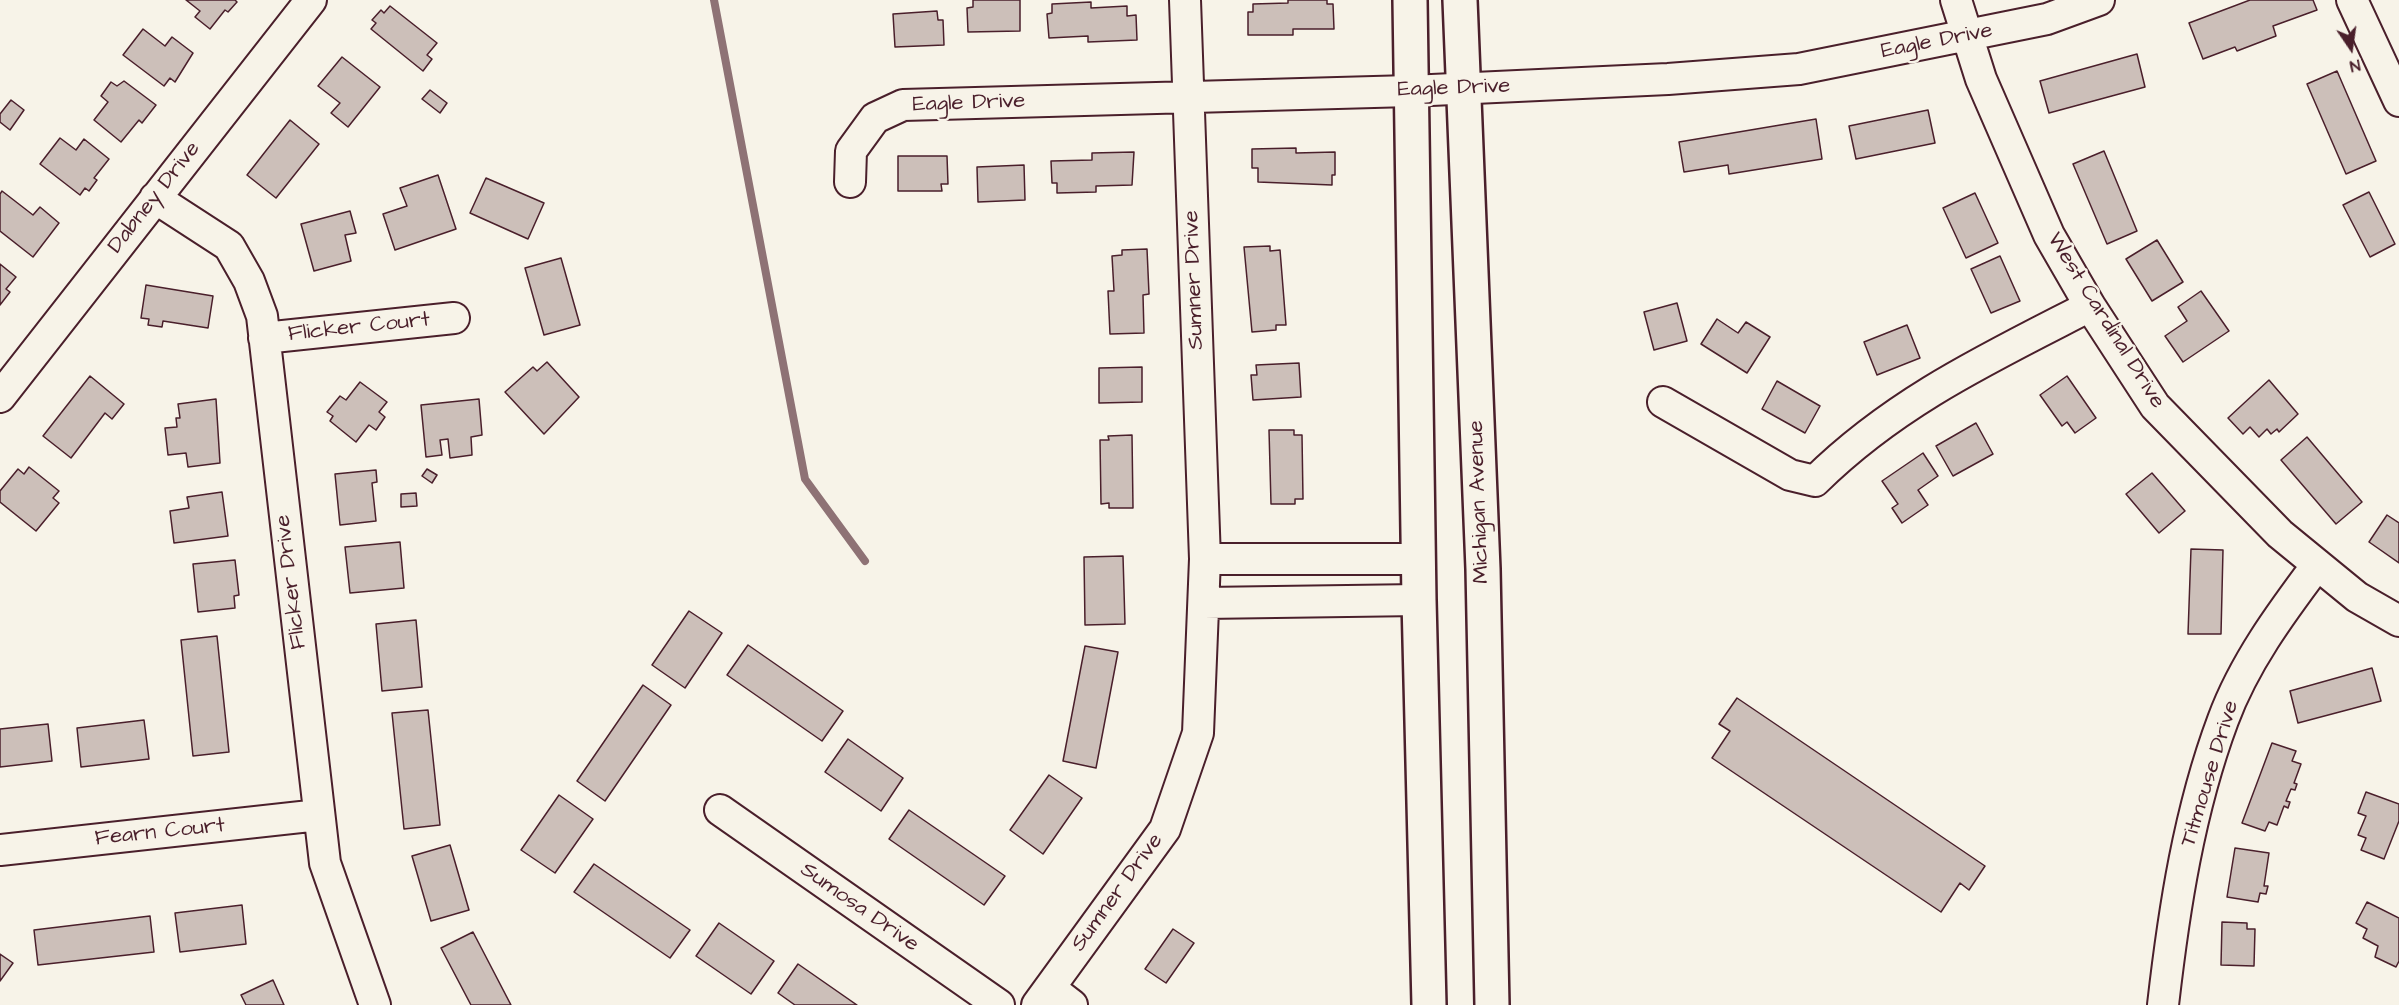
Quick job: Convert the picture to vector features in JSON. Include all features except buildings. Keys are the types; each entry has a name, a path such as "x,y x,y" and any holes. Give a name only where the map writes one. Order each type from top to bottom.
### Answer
{"main road":[{"path":"1410,0 1419,600 1429,1005"},
{"name":"Michigan Avenue","path":"1460,0 1483,569 1492,1005"}],"street":[{"name":"Dabney Drive","path":"0,397 311,0"},
{"name":"Sumner Drive","path":"1053,999 1165,829 1198,733 1205,559 1185,0"},
{"name":"West Cardinal Drive","path":"1956,0 1981,79 2049,235 2090,306 2155,406 2280,534 2357,597 2399,621"},
{"name":"Eagle Drive","path":"850,182 851,151 875,118 903,105 1410,92 1668,79 1798,69 2047,19 2099,0"},
{"path":"2352,0 2399,100"},
{"name":"Flicker Drive","path":"155,198 229,246 249,281 262,316 325,863 375,1005"},
{"path":"1663,402 1790,475 1815,481 1840,456 1891,415 1951,377 2090,306"},
{"name":"Flicker Court","path":"264,338 454,318"},
{"path":"1205,559 1419,559"},
{"name":"Titmouse Drive","path":"2163,1005 2175,904 2198,804 2223,719 2250,663 2278,616 2317,565"},
{"path":"1204,603 1419,600"},
{"name":"Sumosa Drive","path":"720,810 999,1005"},
{"name":"Fearn Court","path":"0,850 319,815"}],"waterway":[{"path":"714,0 805,479 865,561"}]}
